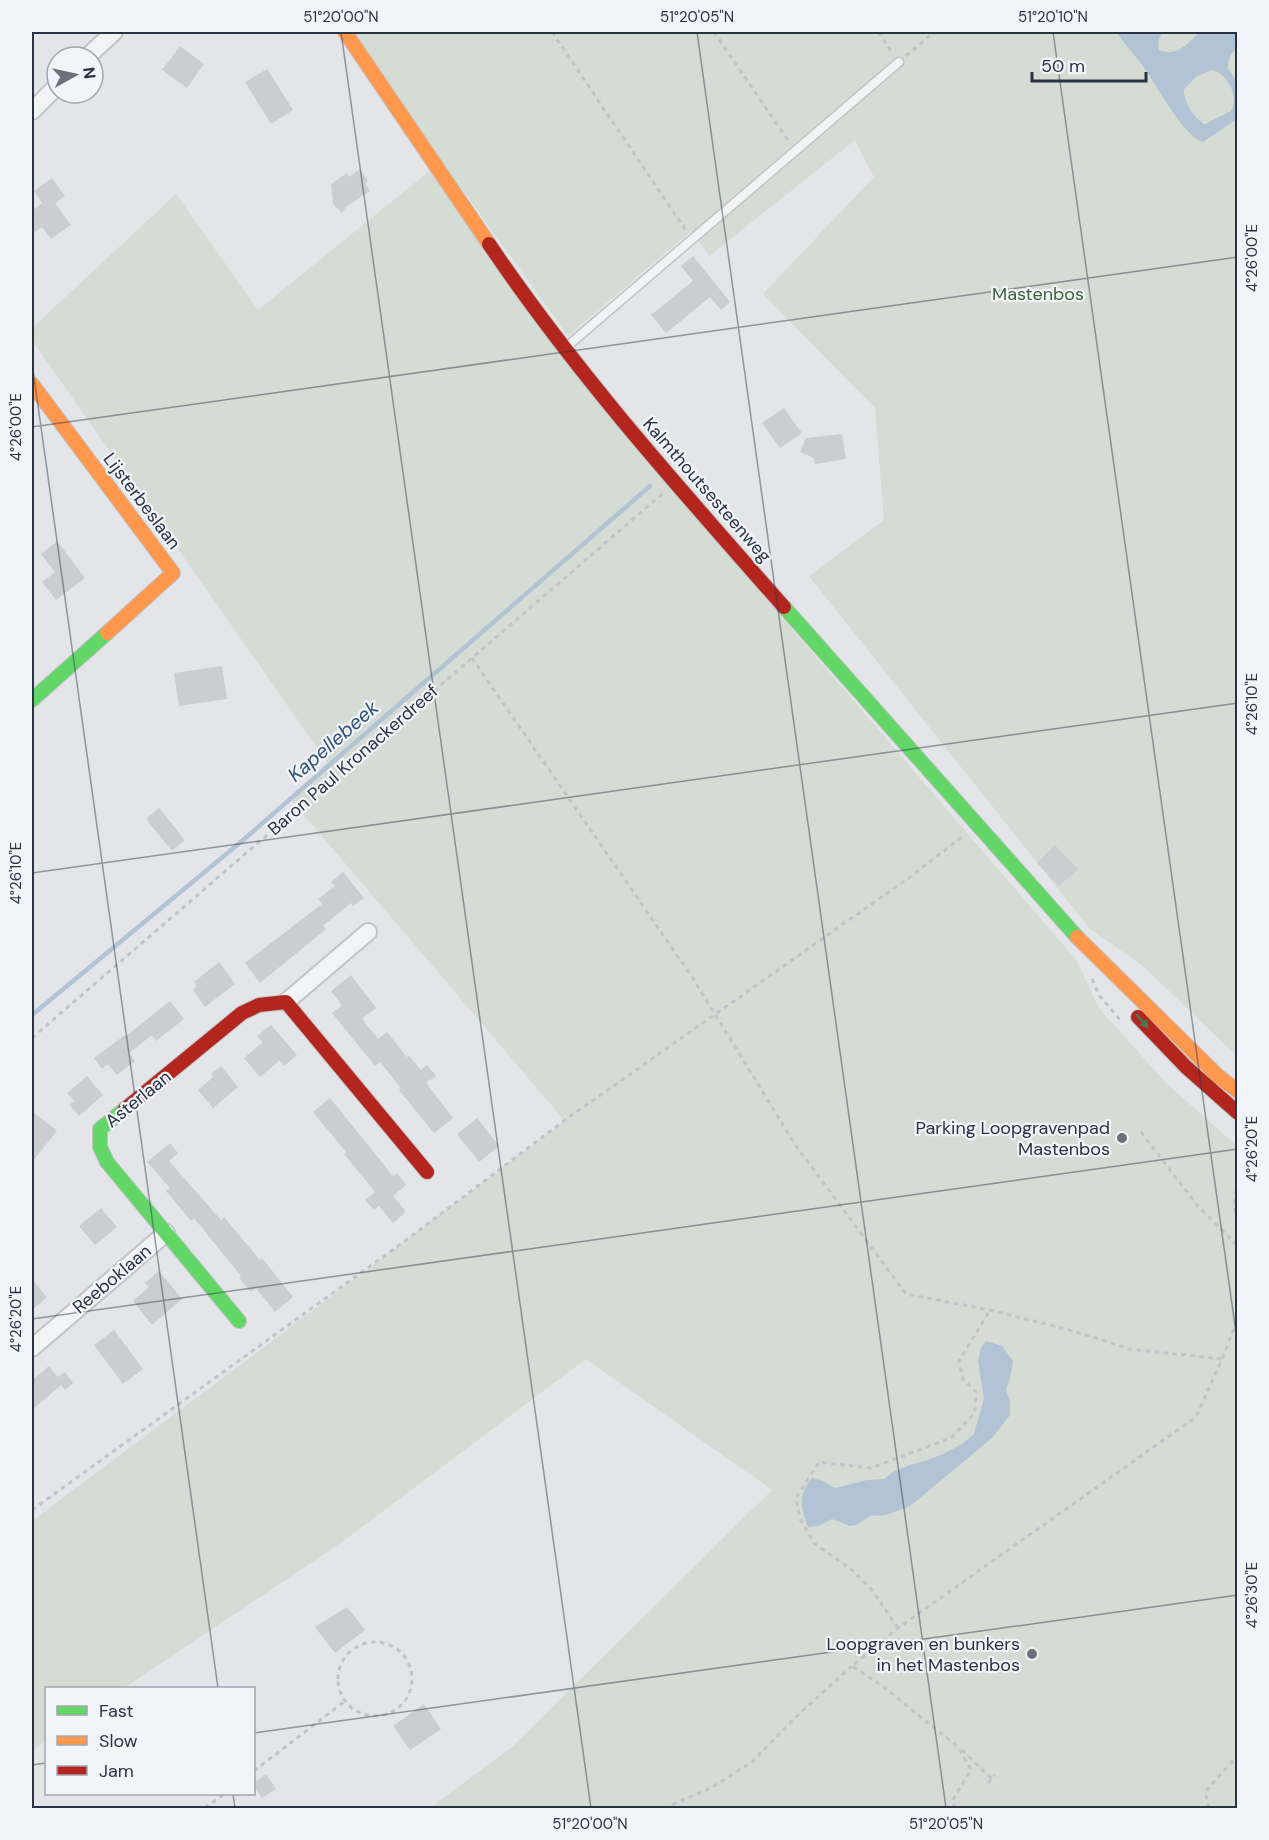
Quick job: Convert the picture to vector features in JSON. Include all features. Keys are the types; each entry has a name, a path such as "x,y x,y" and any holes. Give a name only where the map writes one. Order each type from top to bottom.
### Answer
{"main road":[{"name":"Kalmthoutsesteenweg","path":"345,32 508,272 564,349 676,482 1081,941 1219,1077 1238,1091"},
{"name":"Lijsterbeslaan","path":"32,384 173,573 32,700"},
{"name":"Kalmthoutsesteenweg","path":"1081,941 1120,996 1163,1045 1207,1088 1238,1113"},
{"path":"286,1002 427,1172"},
{"name":"Asterlaan","path":"239,1321 107,1162 100,1147 100,1130 242,1013 259,1005 286,1002"}],"street":[{"path":"100,45 114,32"},
{"path":"32,111 45,98"},
{"path":"286,1002 368,932"},
{"name":"Reeboklaan","path":"32,1348 166,1233"}],"lane":[{"path":"564,349 899,62"}],"path":[{"path":"552,32 693,240"},
{"path":"714,32 795,151"},
{"path":"878,32 899,62 934,32"},
{"name":"Baron Paul Kronackerdreef","path":"32,1038 676,482"},
{"path":"472,658 692,976 796,1146 906,1294 990,1310 1077,1332 1130,1349 1222,1359"},
{"path":"32,1510 409,1238 565,1120 910,877 979,824"},
{"path":"1141,1132 1197,1205 1238,1246"},
{"path":"1238,1181 1235,1191 1235,1218 1238,1227"},
{"path":"898,1628 872,1590 852,1570 814,1543 800,1519 796,1498 819,1462 871,1468 951,1438 975,1413 976,1392 963,1379 959,1361 990,1310"},
{"path":"664,1809 711,1788 752,1762 796,1716 898,1628 1196,1417 1238,1318"},
{"path":"377,1642 389,1645 407,1660 412,1684 401,1706 390,1713 372,1716 354,1710 345,1701 338,1678 340,1667 346,1656 355,1648 377,1642"},
{"path":"852,1666 885,1688 958,1747 992,1779"},
{"path":"255,1770 345,1701"},
{"path":"955,1809 952,1801 971,1770 958,1747"},
{"path":"1209,1809 1205,1792 1238,1755"},
{"path":"988,1784 995,1776"},
{"path":"205,1809 223,1795"}],"green space":[{"name":"Mastenbos","path":"354,32 1237,32 1237,1056 1143,966 1090,929 809,576 884,520 875,408 763,294 874,177 855,140 709,256 691,231 568,336 442,161"},
{"path":"432,169 683,502 1077,961 1098,1007 1166,1083 1237,1146 1237,1808 430,1808 513,1746 772,1490 586,1359 342,1542 125,1687 45,1687 45,1741 32,1751 32,1521 565,1121 292,801 327,762 32,340 32,328 176,194 258,310"}],"water":[{"path":"1116,32 1162,32 1158,42 1159,50 1171,52 1182,48 1199,32 1237,32 1237,48 1231,54 1227,67 1237,82 1237,119 1203,142 1196,138 1179,121 1145,69","holes":["1212,70 1218,72 1233,92 1233,105 1231,111 1205,124 1190,109 1185,99 1184,89 1197,76"]},
{"path":"986,1341 1002,1346 1013,1361 1006,1390 1010,1400 1010,1415 992,1438 910,1506 886,1515 870,1516 856,1525 850,1526 832,1519 818,1526 808,1527 802,1496 812,1478 835,1488 867,1480 884,1479 893,1472 943,1454 962,1444 974,1434 984,1398 978,1361 981,1348"}],"building":[{"path":"180,46 204,64 187,88 162,70"},
{"path":"267,69 293,110 271,124 245,82"},
{"path":"360,169 368,181 365,183 370,191 346,207 342,213 333,204 331,184 347,173 349,177"},
{"path":"52,178 65,196 55,203 71,225 51,239 42,227 32,234 32,211 42,203 34,191"},
{"path":"693,256 730,302 721,310 710,297 666,333 651,315 693,281 681,266"},
{"path":"784,408 802,433 780,448 762,423"},
{"path":"842,434 846,459 815,464 814,458 800,452 806,438"},
{"path":"57,541 85,578 56,600 42,582 55,572 41,554"},
{"path":"222,666 227,699 179,706 174,673"},
{"path":"159,808 185,840 172,851 146,819"},
{"path":"1055,845 1078,869 1059,886 1037,863"},
{"path":"343,872 364,898 353,906 351,903 323,926 326,929 260,983 245,963 322,904 318,899 335,886 331,882"},
{"path":"219,962 235,984 205,1007 193,990 197,986 194,982"},
{"path":"351,975 376,1008 362,1019 378,1039 387,1032 421,1070 427,1065 436,1076 426,1083 453,1118 434,1133 399,1090 401,1088 380,1062 375,1066 332,1013 342,1005 331,991"},
{"path":"170,1001 184,1019 156,1041 152,1035 129,1053 135,1061 117,1075 108,1064 102,1069 94,1058"},
{"path":"271,1025 297,1055 284,1066 280,1060 260,1077 244,1058 263,1042 257,1036"},
{"path":"221,1066 238,1087 213,1108 198,1090 213,1077 211,1074"},
{"path":"87,1076 103,1095 79,1116 69,1104 74,1101 67,1093"},
{"path":"330,1098 393,1176 397,1173 406,1185 393,1196 406,1212 393,1223 379,1206 374,1210 365,1200 375,1192 313,1112"},
{"path":"32,1111 57,1131 32,1162"},
{"path":"477,1118 499,1146 479,1162 457,1134"},
{"path":"170,1143 178,1153 169,1161 221,1220 224,1217 260,1260 262,1258 293,1297 275,1312 256,1288 251,1292 239,1278 241,1276 194,1218 191,1221 166,1191 170,1188 147,1162"},
{"path":"101,1208 117,1227 95,1245 79,1226"},
{"path":"159,1271 182,1299 152,1325 133,1301 149,1287 145,1283"},
{"path":"32,1279 47,1297 32,1310"},
{"path":"114,1330 143,1369 123,1384 94,1345"},
{"path":"49,1366 58,1377 65,1372 73,1383 65,1390 61,1385 32,1410 32,1380"},
{"path":"347,1607 365,1630 335,1653 315,1627"},
{"path":"424,1704 441,1729 410,1750 393,1726"},
{"path":"266,1774 276,1789 262,1798 255,1788 255,1782"}],"waterway":[{"name":"Kapellebeek","path":"32,1015 242,841 650,486"}],"traffic: fast":[{"path":"784,607 1077,937"},
{"path":"32,700 107,633"},
{"path":"125,1109 100,1129 100,1147 107,1162 239,1321"}],"traffic: slow":[{"path":"345,32 489,244"},
{"path":"32,384 173,573 107,633"},
{"path":"1077,937 1219,1077 1238,1091"}],"traffic: jam":[{"path":"489,244 522,292 593,385 668,475 784,607"},
{"path":"125,1109 242,1013 259,1005 286,1002 427,1172"},
{"path":"1138,1017 1186,1067 1238,1113"}],"place":[{"name":"Parking Loopgravenpad Mastenbos","path":"1122,1138"},
{"name":"Loopgraven en bunkers in het Mastenbos","path":"1032,1654"}]}
